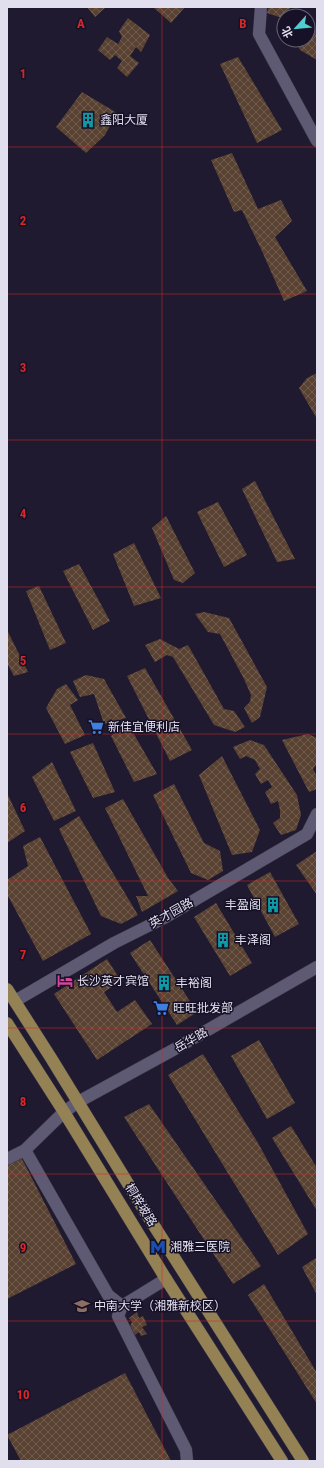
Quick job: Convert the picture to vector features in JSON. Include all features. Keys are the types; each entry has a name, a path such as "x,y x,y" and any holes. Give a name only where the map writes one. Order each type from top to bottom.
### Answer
{"main road":[{"name":"桐梓坡路","path":"7,989 146,1214 303,1461"},
{"name":"桐梓坡路","path":"7,1023 64,1112 166,1279 282,1461"}],"street":[{"path":"261,7 259,34 317,141"},
{"name":"英才园路","path":"15,1001 114,942 164,918 307,834 317,814"},
{"name":"岳华路","path":"7,1159 25,1150 64,1112 78,1102 173,1050 317,967"},
{"path":"25,1150 108,1295 122,1306"},
{"path":"166,1279 122,1306 118,1316 186,1450 187,1461"}],"building":[{"path":"87,7 106,7 95,17"},
{"path":"153,7 185,7 171,23"},
{"path":"269,7 291,7 276,8 276,16 267,13"},
{"path":"128,18 150,35 141,52 136,47 130,56 139,63 127,77 117,68 122,61 115,55 110,60 98,50 107,37 118,44 122,37 119,31"},
{"path":"317,30 317,60 299,48 316,48"},
{"path":"238,57 282,130 257,143 220,64"},
{"name":"鑫阳大厦","path":"82,92 117,113 105,135 86,153 56,127"},
{"path":"232,153 258,209 281,200 292,221 275,237 307,291 284,301 242,210 234,212 211,160"},
{"path":"317,373 317,419 299,388 307,378"},
{"path":"255,481 295,559 277,562 242,489"},
{"path":"218,502 247,555 224,567 197,512"},
{"path":"166,516 195,573 183,583 174,580 152,528"},
{"path":"134,543 161,598 134,606 113,554"},
{"path":"79,564 110,621 93,630 63,571"},
{"path":"39,586 66,643 50,650 26,591"},
{"path":"204,612 229,618 267,687 260,717 252,723 244,708 250,702 251,695 220,634 208,632 195,614"},
{"path":"7,630 28,672 14,676 7,663"},
{"path":"160,639 179,649 188,645 224,709 234,711 245,727 235,732 214,725 173,657 167,655 155,662 145,645"},
{"path":"145,668 192,750 170,761 127,676"},
{"path":"86,675 104,679 126,718 104,724 94,694 80,697 73,681"},
{"path":"66,684 78,700 70,705 85,735 65,744 46,708 57,689"},
{"path":"128,724 157,774 134,782 111,736"},
{"path":"308,734 317,738 317,764 313,769 317,776 317,789 309,792 282,740"},
{"path":"250,740 264,745 297,795 301,815 296,830 281,835 273,823 280,818 278,801 271,804 265,792 272,787 268,780 261,784 255,774 260,769 255,760 246,756 240,759 233,747"},
{"path":"93,743 115,792 93,798 70,752"},
{"path":"222,756 260,830 252,852 232,855 199,775"},
{"path":"52,762 76,811 54,821 32,777"},
{"path":"174,784 204,843 220,851 223,871 208,880 191,873 153,795"},
{"path":"7,793 25,831 7,843"},
{"path":"123,799 168,878 178,891 142,912 136,896 148,896 105,808"},
{"path":"79,816 138,915 121,924 101,916 59,829"},
{"path":"40,837 91,934 43,961 7,894 7,880 28,866 23,846"},
{"path":"317,851 317,895 296,865"},
{"name":"丰盈阁","path":"270,872 299,924 275,937 247,885"},
{"name":"丰泽阁","path":"216,903 252,963 230,976 194,917"},
{"name":"丰裕阁","path":"150,940 197,1012 177,1025 130,953"},
{"path":"107,959 121,981 104,992 117,1012 135,1000 152,1024 97,1060 54,994"},
{"path":"259,1040 295,1103 267,1119 231,1056"},
{"path":"203,1054 258,1143 308,1234 278,1255 168,1075"},
{"path":"149,1104 261,1266 233,1284 124,1117"},
{"path":"291,1126 317,1168 317,1211 272,1138"},
{"path":"20,1155 76,1264 7,1299 7,1162"},
{"path":"316,1258 317,1260 317,1295 302,1267"},
{"path":"264,1284 317,1373 317,1404 248,1295"},
{"path":"137,1312 139,1318 143,1316 147,1325 142,1327 147,1334 141,1336 139,1332 135,1335 130,1327 132,1322 129,1318"},
{"path":"125,1373 171,1461 21,1461 7,1435"}],"place":[{"name":"鑫阳大厦","path":"88,120"},
{"name":"新佳宜便利店","path":"96,727"},
{"name":"丰盈阁","path":"273,905"},
{"name":"丰泽阁","path":"223,940"},
{"name":"长沙英才宾馆","path":"65,981"},
{"name":"丰裕阁","path":"164,983"},
{"name":"旺旺批发部","path":"161,1008"},
{"name":"湘雅三医院","path":"158,1247"},
{"name":"中南大学（湘雅新校区）","path":"82,1306"}]}
